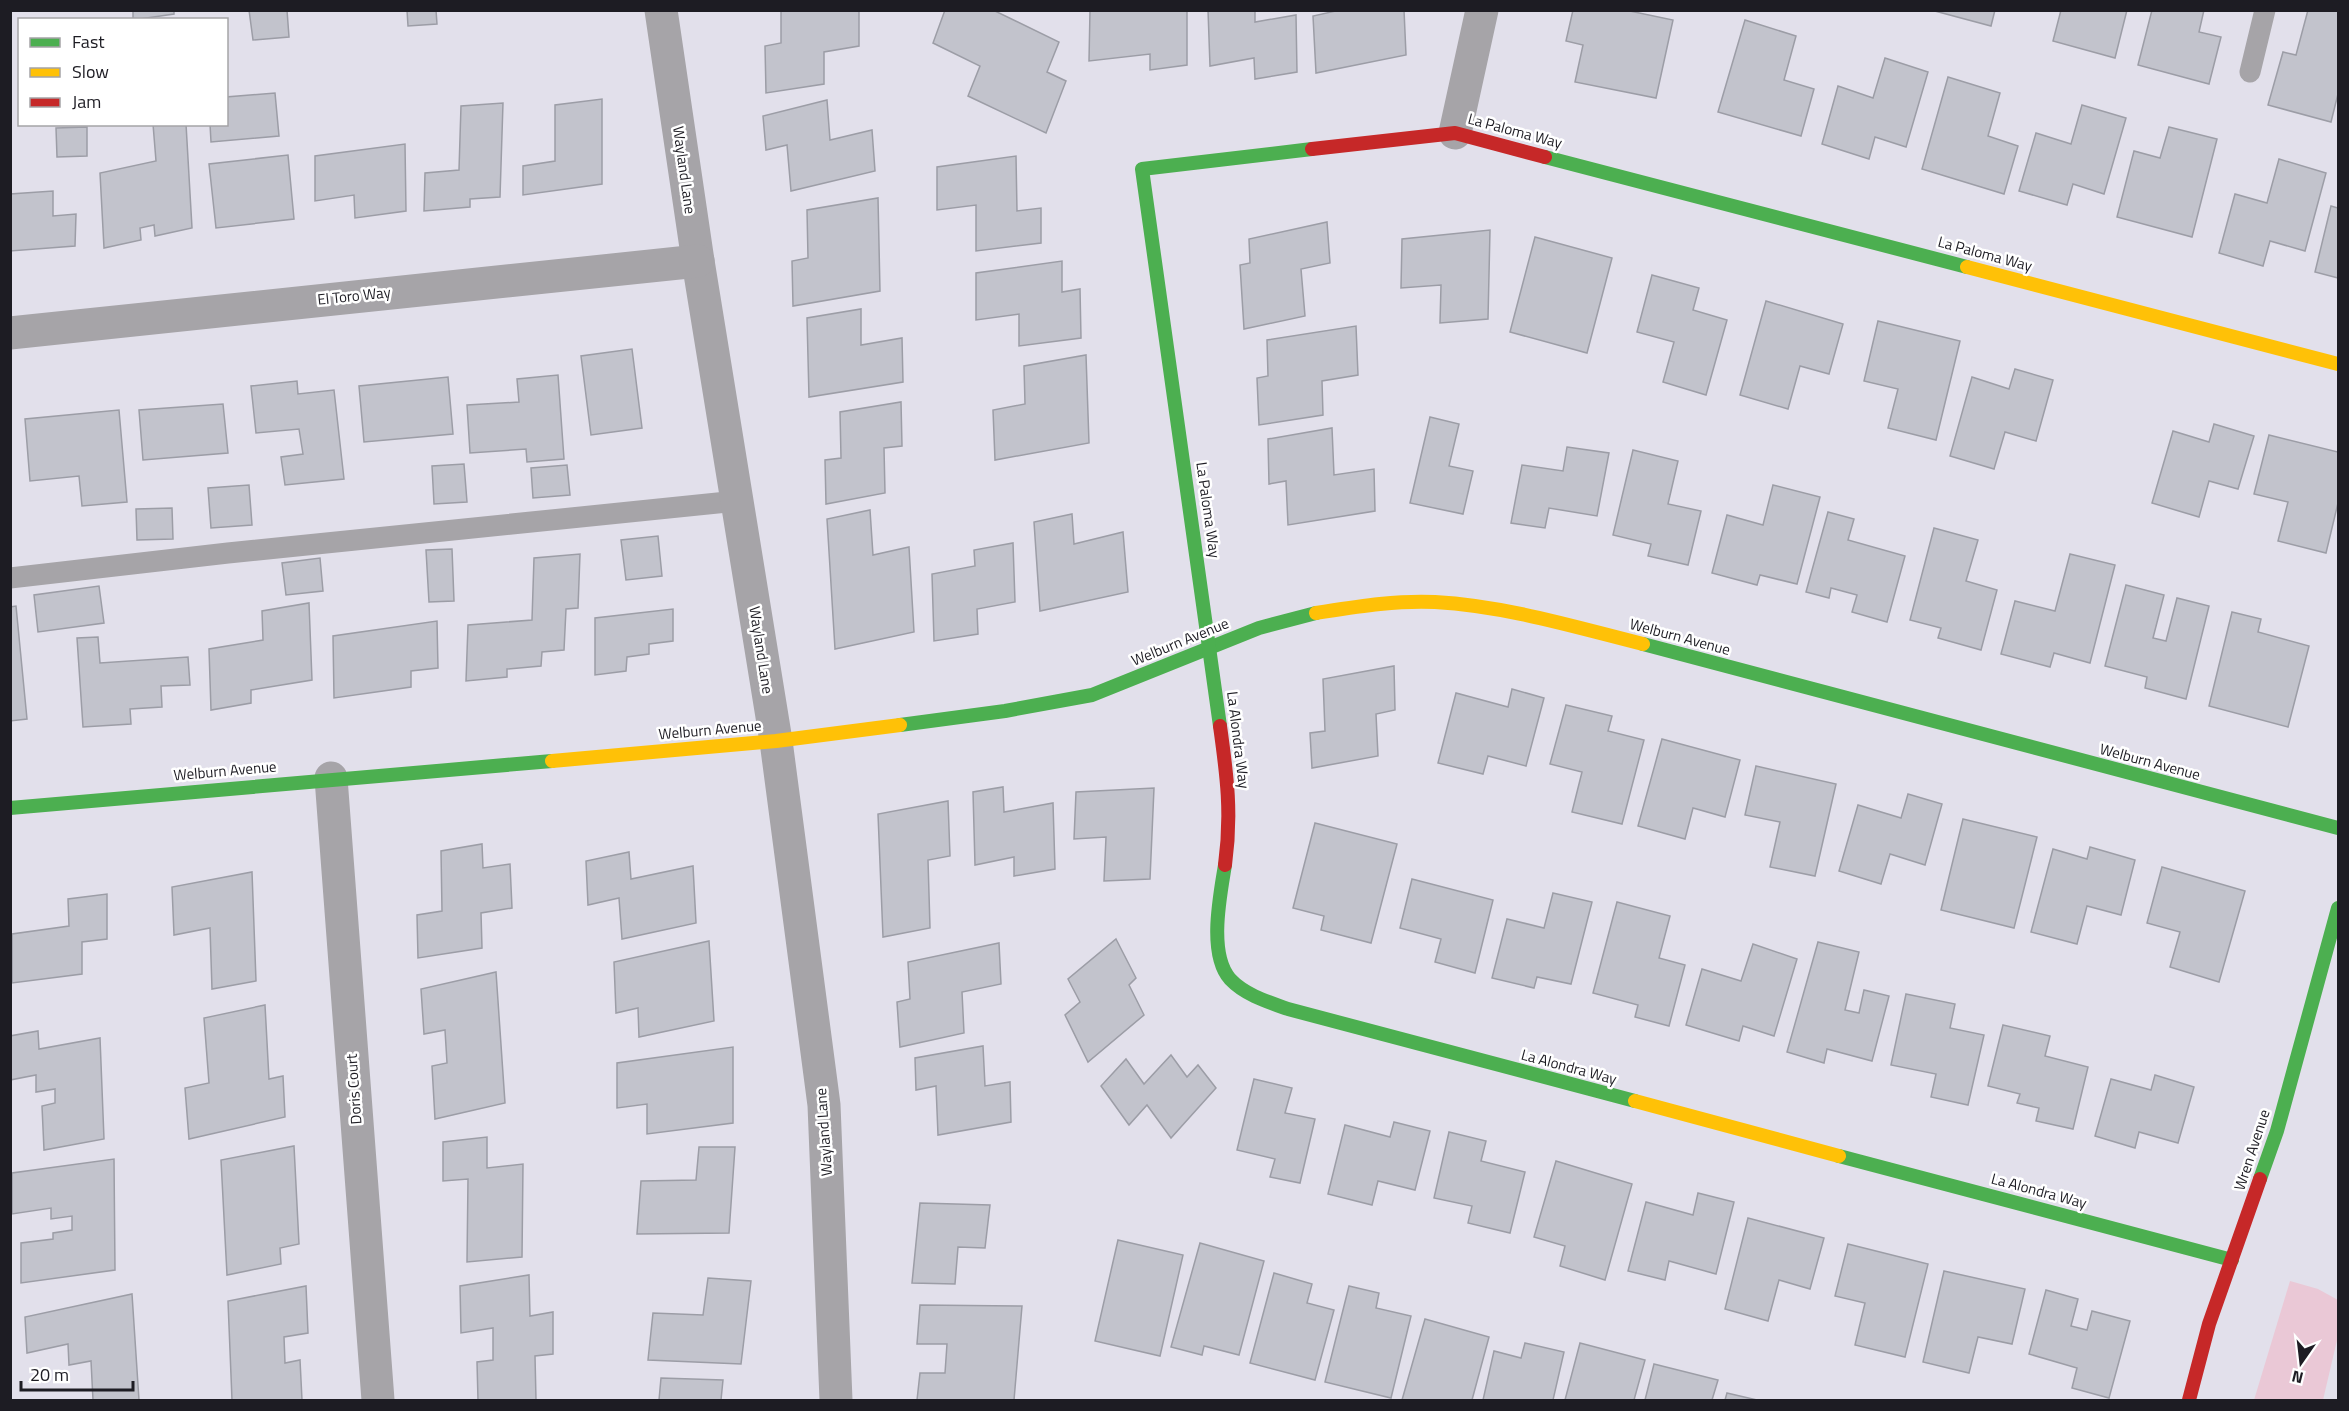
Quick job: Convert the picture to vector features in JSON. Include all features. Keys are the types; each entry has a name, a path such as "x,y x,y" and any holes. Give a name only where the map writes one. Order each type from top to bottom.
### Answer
{"street":[{"name":"Wayland Lane","path":"661,10 698,261 776,741 824,1105 836,1401"},
{"path":"1455,133 1482,10"},
{"name":"La Paloma Way","path":"1210,647 1142,169 1455,133 2338,364"},
{"name":"El Toro Way","path":"10,333 698,261"},
{"name":"Welburn Avenue","path":"10,808 331,778 776,741 1005,711 1092,695 1258,628 1308,614 1360,606 1434,602 1507,611 1584,628 2338,828"},
{"name":"La Alondra Way","path":"1210,647 1229,794 1229,829 1217,938 1219,958 1227,975 1244,990 1261,1000 1288,1009 2232,1260"},
{"name":"Doris Court","path":"331,778 378,1401"},
{"name":"Wren Avenue","path":"2188,1401 2209,1324 2277,1131 2338,908"}],"lane":[{"path":"2250,72 2265,10"},
{"path":"10,578 228,553 737,501"}],"shaded area":[{"path":"2290,1281 2318,1289 2338,1300 2338,1336 2323,1400 2254,1400"}],"building":[{"path":"133,10 174,10 174,14 133,18"},
{"path":"249,10 287,10 289,37 253,40"},
{"path":"407,10 436,10 437,24 408,26"},
{"path":"781,10 859,10 859,46 824,52 824,84 766,93 765,46 781,43"},
{"path":"945,10 993,10 1059,42 1047,72 1066,81 1046,133 968,96 980,66 933,43"},
{"path":"1090,10 1187,10 1187,65 1150,70 1150,54 1089,61"},
{"path":"1208,10 1255,10 1255,22 1296,15 1297,72 1255,79 1254,58 1210,66"},
{"path":"1340,10 1404,10 1406,55 1316,73 1313,16"},
{"path":"1573,10 1625,10 1673,20 1656,98 1575,82 1583,45 1566,41"},
{"path":"1931,10 1995,10 1991,26"},
{"path":"2061,10 2127,10 2115,58 2053,41"},
{"path":"2152,10 2204,10 2199,32 2221,37 2209,84 2138,65"},
{"path":"2308,10 2338,10 2338,94 2331,122 2268,105 2283,52 2296,55"},
{"path":"1745,20 1796,36 1784,80 1814,89 1801,136 1718,112"},
{"path":"1885,58 1928,72 1906,147 1875,137 1869,159 1822,144 1838,86 1873,98"},
{"path":"1948,77 2000,93 1988,136 2018,146 2004,194 1922,169"},
{"path":"275,93 279,136 211,142 210,126 228,126 228,97"},
{"path":"602,99 602,184 523,195 523,166 555,161 555,105"},
{"path":"827,100 830,140 872,130 875,171 791,191 787,145 766,150 763,116"},
{"path":"503,103 500,197 470,199 470,207 424,211 425,173 459,170 461,106"},
{"path":"2082,105 2126,118 2104,194 2073,184 2067,205 2019,191 2036,133 2071,144"},
{"path":"153,126 186,126 192,228 155,236 154,225 140,228 141,240 104,248 100,173 156,161"},
{"path":"87,127 87,156 57,157 56,128"},
{"path":"2169,127 2217,139 2192,237 2117,217 2134,151 2160,158"},
{"path":"405,144 406,211 355,218 354,195 315,201 315,156"},
{"path":"288,155 294,219 216,228 209,164"},
{"path":"1016,156 1017,211 1041,208 1041,243 976,251 976,205 937,210 937,167"},
{"path":"2279,159 2326,173 2305,251 2270,241 2263,266 2219,253 2235,194 2267,203"},
{"path":"53,191 53,216 76,214 75,246 10,251 10,194"},
{"path":"878,198 880,291 793,306 792,261 808,258 807,210"},
{"path":"2331,206 2338,208 2338,278 2315,272"},
{"path":"1327,222 1330,263 1301,269 1305,316 1244,329 1240,265 1250,263 1249,239"},
{"path":"1490,230 1488,319 1440,323 1441,285 1401,288 1402,239"},
{"path":"1535,237 1612,258 1587,353 1510,332"},
{"path":"1062,261 1062,292 1080,289 1081,338 1019,346 1019,314 976,320 976,273"},
{"path":"1652,275 1699,288 1693,310 1727,320 1706,395 1663,382 1674,342 1637,332"},
{"path":"1766,301 1843,324 1829,374 1800,366 1788,409 1740,395"},
{"path":"861,309 861,345 902,338 903,382 809,397 807,318"},
{"path":"1878,321 1960,341 1936,440 1888,428 1898,389 1864,381"},
{"path":"1356,326 1358,375 1322,381 1323,415 1259,425 1257,378 1268,376 1267,340"},
{"path":"632,349 642,428 591,435 581,356"},
{"path":"1086,355 1089,443 995,460 993,410 1025,404 1024,366"},
{"path":"2015,369 2053,380 2036,441 2005,432 1994,469 1950,456 1972,377 2009,389"},
{"path":"558,375 564,459 527,462 526,449 470,453 467,405 519,402 517,379"},
{"path":"448,377 453,434 364,442 359,386"},
{"path":"297,381 298,394 334,390 344,479 285,485 281,457 303,454 299,429 256,433 251,386"},
{"path":"901,402 902,446 884,448 885,493 826,504 825,460 841,458 840,412"},
{"path":"223,404 228,453 143,460 139,410"},
{"path":"119,410 127,502 82,506 79,476 30,481 25,419"},
{"path":"1430,417 1459,424 1449,466 1473,471 1463,514 1410,503"},
{"path":"2214,424 2254,436 2238,489 2209,481 2199,517 2152,503 2173,431 2209,442"},
{"path":"1332,428 1334,475 1374,469 1375,511 1288,525 1286,481 1269,484 1268,439"},
{"path":"2269,435 2338,452 2338,503 2326,553 2278,541 2288,502 2254,494"},
{"path":"1567,447 1609,453 1597,516 1549,508 1545,528 1511,523 1522,465 1563,471"},
{"path":"1633,450 1678,461 1668,504 1701,511 1688,565 1648,556 1651,544 1613,535"},
{"path":"464,464 467,502 434,504 432,466"},
{"path":"567,465 570,495 533,498 531,468"},
{"path":"249,485 252,525 211,528 208,488"},
{"path":"1773,485 1820,497 1797,584 1760,575 1757,585 1712,573 1727,515 1763,525"},
{"path":"172,508 173,539 137,540 136,509"},
{"path":"870,510 873,555 909,547 914,632 835,649 827,519"},
{"path":"1828,512 1854,519 1848,540 1905,556 1887,622 1852,612 1857,595 1831,588 1829,598 1806,592"},
{"path":"1072,514 1074,544 1123,532 1128,592 1040,611 1034,522"},
{"path":"1934,528 1978,540 1966,581 1997,590 1981,650 1938,638 1941,628 1910,620"},
{"path":"658,536 662,576 626,580 621,540"},
{"path":"1013,543 1015,602 977,609 978,634 934,641 932,574 975,566 974,550"},
{"path":"452,549 454,601 429,602 426,550"},
{"path":"580,554 578,608 566,609 564,650 542,652 541,666 507,669 507,677 466,681 468,625 532,620 534,558"},
{"path":"2070,554 2115,565 2090,663 2054,653 2050,667 2001,654 2015,601 2055,611"},
{"path":"320,558 323,591 286,595 282,563"},
{"path":"2126,585 2164,595 2153,638 2166,641 2177,598 2209,606 2186,699 2145,688 2147,677 2105,666"},
{"path":"99,586 104,623 38,632 34,595"},
{"path":"309,603 312,680 251,690 251,703 211,710 209,649 263,640 262,611"},
{"path":"16,606 27,719 10,721 10,607"},
{"path":"673,609 673,641 649,644 649,654 627,657 626,671 595,675 595,618"},
{"path":"2232,612 2261,619 2258,632 2309,646 2288,727 2209,706"},
{"path":"437,621 438,668 411,671 411,687 334,698 333,636"},
{"path":"98,637 100,663 188,657 190,685 161,686 162,707 130,709 131,724 83,727 77,638"},
{"path":"1394,666 1395,710 1376,714 1378,756 1312,768 1310,733 1325,731 1323,679"},
{"path":"1512,689 1544,698 1526,766 1488,756 1483,774 1438,763 1456,693 1508,707"},
{"path":"1566,705 1612,716 1608,731 1644,740 1622,824 1572,812 1582,772 1550,764"},
{"path":"1662,739 1740,760 1725,817 1693,808 1685,839 1638,826"},
{"path":"1756,766 1836,784 1815,876 1770,867 1780,822 1745,815"},
{"path":"1003,787 1004,812 1053,803 1055,869 1014,876 1014,857 975,865 973,792"},
{"path":"1154,788 1150,879 1104,881 1106,837 1074,839 1076,792"},
{"path":"1908,794 1942,804 1925,865 1890,854 1881,884 1839,871 1858,805 1901,818"},
{"path":"948,801 950,856 928,860 930,928 883,937 878,814"},
{"path":"1963,819 2037,837 2014,928 1941,910"},
{"path":"1315,823 1397,844 1371,943 1321,930 1324,916 1293,908"},
{"path":"482,844 483,868 510,864 512,908 481,913 482,948 418,958 417,915 442,911 441,851"},
{"path":"2090,847 2135,860 2121,915 2087,906 2077,944 2031,932 2053,849 2087,859"},
{"path":"629,852 631,879 693,866 696,923 622,939 619,898 588,905 586,861"},
{"path":"2162,867 2245,891 2219,982 2170,967 2180,932 2147,923"},
{"path":"252,872 256,981 212,989 210,928 174,935 172,887"},
{"path":"1412,879 1493,900 1475,973 1435,962 1441,939 1400,928"},
{"path":"1553,893 1592,902 1571,984 1537,977 1534,988 1492,978 1507,919 1544,928"},
{"path":"107,894 107,939 82,942 82,974 12,983 12,934 69,926 68,899"},
{"path":"1617,902 1670,916 1659,958 1685,965 1669,1026 1635,1017 1638,1005 1593,993"},
{"path":"1116,939 1136,978 1129,985 1144,1015 1088,1062 1065,1015 1080,1002 1068,979"},
{"path":"709,941 714,1021 639,1037 638,1008 616,1013 614,962"},
{"path":"1818,942 1859,952 1845,1010 1859,1013 1864,990 1889,996 1872,1061 1827,1049 1824,1063 1787,1052"},
{"path":"999,943 1001,984 962,992 964,1033 900,1047 897,1002 910,999 908,962"},
{"path":"1753,944 1797,959 1774,1036 1743,1026 1739,1041 1686,1025 1702,969 1741,981"},
{"path":"496,972 505,1103 435,1119 432,1066 447,1063 445,1030 424,1034 421,989"},
{"path":"1906,994 1955,1004 1950,1028 1984,1035 1968,1105 1931,1097 1936,1074 1891,1065"},
{"path":"265,1005 269,1079 283,1076 285,1117 189,1139 185,1088 209,1083 204,1018"},
{"path":"2003,1025 2050,1036 2045,1056 2088,1067 2073,1129 2036,1121 2039,1108 2017,1103 2020,1094 1988,1086"},
{"path":"38,1031 39,1049 100,1038 104,1139 44,1150 42,1106 55,1103 55,1089 36,1092 36,1075 10,1080 10,1036"},
{"path":"983,1046 985,1086 1010,1082 1011,1122 938,1135 936,1086 916,1090 915,1058"},
{"path":"733,1047 733,1123 647,1134 647,1104 617,1108 617,1063"},
{"path":"1171,1055 1187,1077 1198,1065 1216,1088 1171,1138 1147,1105 1129,1125 1101,1086 1126,1059 1144,1084"},
{"path":"2155,1075 2194,1087 2178,1143 2139,1132 2135,1148 2095,1136 2111,1079 2151,1090"},
{"path":"1254,1079 1292,1088 1285,1113 1315,1119 1300,1183 1270,1177 1275,1159 1237,1150"},
{"path":"1394,1122 1430,1131 1415,1190 1378,1181 1372,1205 1328,1194 1345,1125 1390,1137"},
{"path":"1449,1132 1486,1141 1481,1161 1525,1172 1510,1233 1468,1223 1472,1206 1434,1198"},
{"path":"487,1137 487,1168 523,1164 522,1257 467,1262 468,1179 443,1181 443,1142"},
{"path":"294,1146 299,1244 280,1248 281,1264 227,1275 221,1160"},
{"path":"699,1147 735,1147 729,1233 637,1234 641,1181 696,1180"},
{"path":"114,1159 115,1270 21,1283 21,1243 53,1239 53,1233 72,1230 72,1216 51,1219 51,1208 12,1214 12,1173"},
{"path":"1556,1161 1632,1184 1605,1280 1560,1266 1565,1246 1534,1237"},
{"path":"1698,1193 1734,1202 1716,1274 1669,1261 1665,1280 1628,1271 1646,1202 1693,1215"},
{"path":"920,1203 990,1205 985,1248 958,1247 955,1284 912,1283"},
{"path":"1748,1218 1824,1238 1810,1289 1779,1280 1768,1321 1725,1309"},
{"path":"1118,1240 1183,1255 1160,1356 1095,1341"},
{"path":"1200,1243 1264,1261 1239,1355 1204,1346 1202,1355 1171,1347"},
{"path":"1848,1244 1928,1264 1905,1357 1855,1345 1865,1303 1835,1296"},
{"path":"1944,1271 2025,1289 2012,1344 1978,1337 1969,1373 1923,1362"},
{"path":"1274,1273 1312,1284 1307,1303 1334,1310 1315,1380 1250,1363"},
{"path":"529,1275 530,1316 553,1312 553,1354 535,1356 536,1400 478,1400 477,1362 493,1360 493,1328 461,1333 460,1286"},
{"path":"708,1278 751,1281 741,1364 648,1360 653,1313 703,1315"},
{"path":"306,1286 308,1333 284,1337 285,1363 300,1360 302,1400 232,1400 228,1301"},
{"path":"1349,1286 1379,1293 1376,1308 1411,1316 1391,1398 1325,1382"},
{"path":"2046,1290 2078,1299 2071,1326 2087,1330 2092,1311 2130,1321 2109,1398 2072,1388 2077,1368 2029,1354"},
{"path":"132,1294 139,1400 93,1400 91,1361 69,1365 68,1344 27,1353 25,1317"},
{"path":"920,1305 1022,1306 1014,1400 917,1400 920,1373 945,1373 947,1344 917,1344"},
{"path":"1425,1319 1489,1337 1472,1400 1402,1400"},
{"path":"1525,1343 1564,1352 1553,1400 1483,1400 1494,1351 1521,1358"},
{"path":"1580,1343 1645,1360 1634,1400 1565,1400"},
{"path":"1654,1364 1718,1380 1712,1400 1645,1400"},
{"path":"661,1378 723,1380 721,1400 659,1400"},
{"path":"1727,1393 1757,1400 1725,1400"}],"traffic: fast":[{"path":"1220,726 1142,169 1312,149"},
{"path":"1545,157 1967,267"},
{"path":"900,725 1005,711 1092,695 1259,628 1316,613"},
{"path":"1643,644 2338,828"},
{"path":"10,808 552,761"},
{"path":"1225,865 1217,924 1219,955 1230,979 1250,994 1288,1009 1635,1101"},
{"path":"2260,1179 2277,1131 2338,908"},
{"path":"1839,1156 2232,1260"}],"traffic: slow":[{"path":"1967,267 2338,364"},
{"path":"1316,613 1405,602 1462,604 1540,618 1643,644"},
{"path":"552,761 776,741 900,725"},
{"path":"1635,1101 1839,1156"}],"traffic: jam":[{"path":"1312,149 1455,133 1545,157"},
{"path":"1220,726 1228,795 1225,865"},
{"path":"2189,1400 2209,1324 2260,1179"}]}
